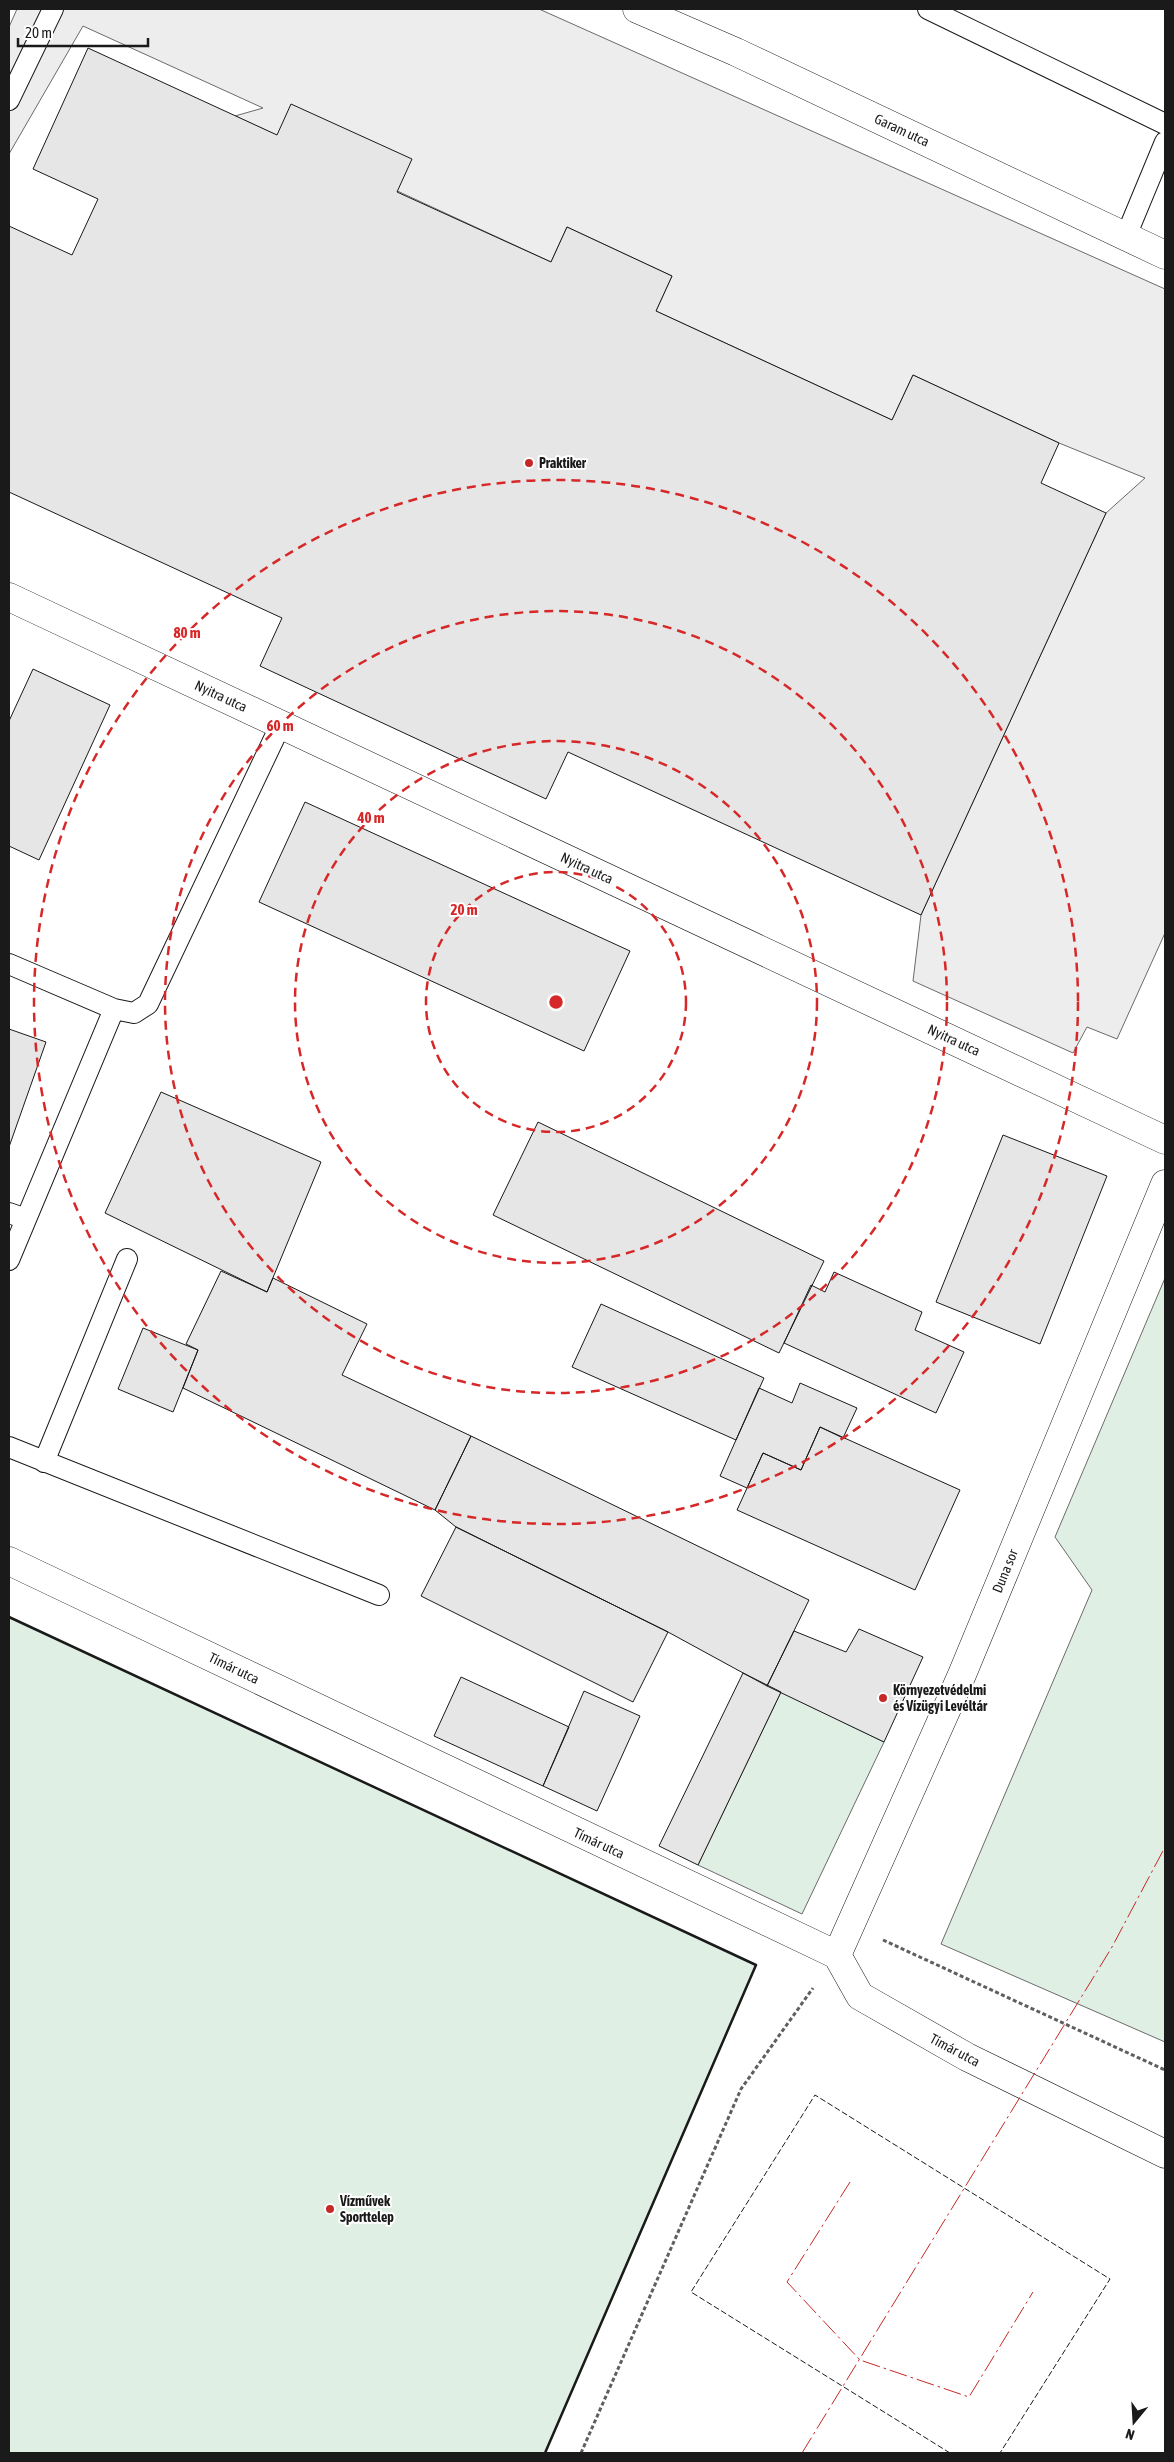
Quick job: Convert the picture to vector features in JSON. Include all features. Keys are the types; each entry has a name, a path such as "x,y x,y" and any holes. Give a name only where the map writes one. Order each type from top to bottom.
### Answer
{"street":[{"name":"Garam utca","path":"638,9 736,52 1165,254"},
{"name":"Nyitra utca","path":"9,597 1165,1140"},
{"name":"Duna sor","path":"837,1955 961,1676 1165,1184"},
{"name":"Tímár utca","path":"9,1561 837,1955 860,1996 967,2057 1165,2154"}],"lane":[{"path":"9,100 53,9"},
{"path":"928,9 1165,124"},
{"path":"1126,236 1165,142"},
{"path":"9,964 114,1009 134,1013 148,1004 281,724"},
{"path":"9,1260 18,1216 114,1009"},
{"path":"44,1462 127,1259"},
{"path":"9,1447 379,1595"}],"path":[{"path":"850,1926 1165,2070"},
{"path":"581,2453 741,2089 837,1955"}],"green space":[{"path":"1165,1278 1165,2042 941,1944 1092,1590 1055,1537"},
{"name":"Vízművek Sporttelep","path":"9,1617 756,1965 545,2453 9,2453"},
{"path":"781,1692 884,1742 802,1914 698,1865"}],"shaded area":[{"path":"17,9 539,9 1165,289 1165,933 1117,1039 1087,1027 1073,1053 913,981 921,915 1106,513 1145,478 1059,443 913,375 892,420 656,311 672,276 567,227 551,262 235,116 263,108 83,26 9,154 9,27"}],"building":[{"name":"Praktiker","path":"88,48 277,135 291,104 412,159 397,192 551,262 567,227 672,276 656,311 892,420 913,375 1059,443 1041,483 1106,513 921,915 568,752 546,799 260,666 282,618 9,492 9,226 72,255 98,199 33,169"},
{"path":"33,669 110,705 39,860 9,846 9,721"},
{"path":"305,802 630,951 584,1051 259,902"},
{"path":"9,1029 46,1042 9,1147"},
{"path":"161,1092 321,1162 267,1292 105,1213"},
{"path":"538,1122 824,1261 779,1353 493,1215"},
{"path":"1003,1135 1107,1176 1040,1344 936,1302"},
{"path":"221,1271 267,1292 273,1278 367,1324 342,1375 471,1436 435,1510 183,1388 198,1350 186,1344"},
{"path":"834,1272 922,1312 915,1330 964,1352 936,1413 784,1343 811,1285 825,1292"},
{"path":"601,1304 764,1378 736,1440 572,1367"},
{"path":"143,1328 198,1350 173,1412 118,1389"},
{"path":"800,1383 857,1408 843,1438 820,1427 801,1470 763,1453 747,1488 720,1476 759,1388 792,1403"},
{"path":"820,1427 960,1490 915,1590 737,1510 763,1453 801,1470"},
{"path":"471,1436 809,1600 767,1686 668,1632 456,1527 435,1510"},
{"path":"456,1527 668,1632 633,1702 421,1596"},
{"path":"859,1629 923,1657 884,1742 767,1686 794,1631 846,1652"},
{"path":"743,1673 781,1692 698,1865 659,1846"},
{"path":"461,1677 569,1727 543,1786 434,1736"},
{"path":"584,1691 640,1716 597,1811 543,1786"}],"fence":[{"path":"950,2453 691,2292 815,2095 1110,2279 1000,2453"}],"wall":[{"path":"9,1617 756,1965 545,2453"}],"power":[{"path":"802,2453 1112,1947 1165,1847"},
{"path":"850,2182 787,2282 860,2360 969,2397 1033,2292"}],"place":[{"name":"Praktiker","path":"529,463"},
{"name":"Környezetvédelmi és Vízügyi Levéltár","path":"883,1698"},
{"name":"Vízművek Sporttelep","path":"330,2209"}]}
